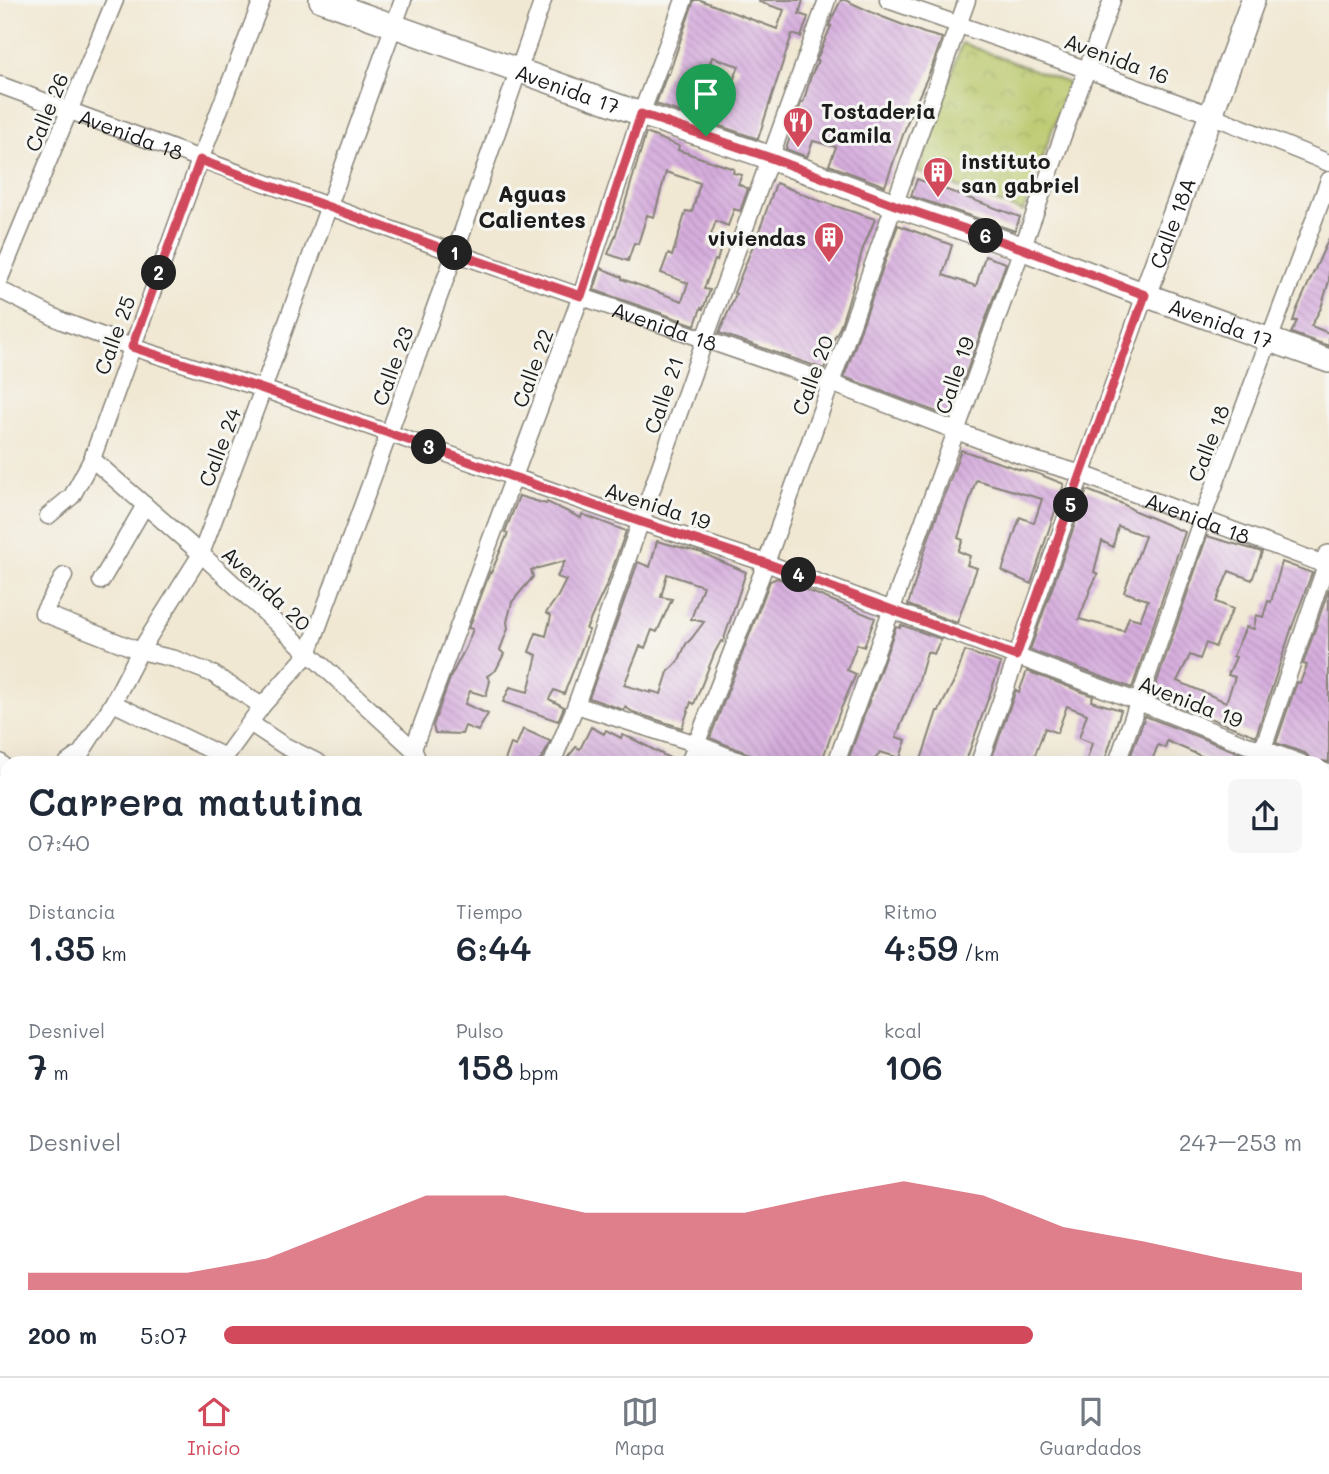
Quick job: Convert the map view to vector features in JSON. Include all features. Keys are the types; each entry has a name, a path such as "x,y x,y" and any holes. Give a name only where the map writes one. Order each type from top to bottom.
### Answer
{"street":[{"name":"Calle 26","path":"0,278 115,0"},
{"name":"Calle 25","path":"48,516 72,496 92,459 200,160 262,0"},
{"name":"Avenida 17","path":"321,0 771,158 1329,361"},
{"name":"Calle 24","path":"76,756 113,703 139,651 201,554 403,0"},
{"name":"Calle 23","path":"227,756 262,706 308,654 455,253 543,0"},
{"name":"Calle 22","path":"416,756 430,702 581,296 641,114 684,0"},
{"name":"Calle 21","path":"555,756 576,705 827,0"},
{"name":"Avenida 16","path":"888,0 1088,69 1329,163"},
{"name":"Calle 20","path":"693,756 766,563 967,0"},
{"name":"Calle 19","path":"839,756 1112,0"},
{"name":"Calle 18A","path":"981,756 1253,0"},
{"name":"Avenida 18","path":"0,85 455,253 831,383 1030,459 1082,474 1328,563"},
{"name":"Calle 18","path":"1120,756 1202,519 1329,180"},
{"name":"Avenida 19","path":"0,290 62,321 132,347 263,389 513,478 766,563 1139,702 1247,745 1261,756"},
{"name":"Avenida 20","path":"92,459 201,554 416,756"},
{"path":"101,581 145,505"},
{"path":"1261,756 1328,563"},
{"path":"64,576 43,613 139,651 175,659 213,674 262,706"},
{"path":"113,703 216,756"},
{"path":"576,705 727,756"},
{"path":"250,723 304,756"}],"green space":[{"path":"962,43 1069,83 1023,212 918,172"}],"building":[{"path":"694,0 777,29 784,10 759,2 760,0 803,0 799,14 808,17 801,37 792,34 758,139 656,104","holes":["712,57 739,66 728,95 718,92 713,106 688,97 699,67 708,70"]},
{"path":"841,0 942,38 885,186 829,165 836,147 813,141 807,157 786,149 816,61"},
{"path":"646,133 679,146 678,150 734,169 733,173 742,175 738,184 748,189 740,211 734,209 728,226 716,221 707,246 720,250 704,289 710,290 695,325 594,290 601,268 622,279 682,301 688,283 661,273 668,254 672,256 686,211 692,212 700,183 666,172 654,217 647,215 638,244 634,243 628,261 608,254"},
{"path":"917,179 1020,217 1015,231 911,196"},
{"path":"776,183 875,219 862,251 840,327 826,355 829,356 824,369 719,333"},
{"path":"898,225 952,245 943,275 976,286 985,256 1006,263 950,417 844,377"},
{"path":"1329,238 1329,281 1321,308 1311,326 1329,333 1329,346 1291,333 1297,321 1293,321 1297,309"},
{"path":"961,450 1064,484 1031,584 1002,571 1020,517 1034,523 1042,499 976,480 958,538 963,540 958,551 970,556 967,565 977,568 957,623 908,605 928,540"},
{"path":"1087,490 1185,532 1132,688 1030,650","holes":["1118,526 1145,536 1124,592 1148,600 1140,620 1129,617 1124,631 1079,619 1098,574 1094,572 1102,541 1113,547"]},
{"path":"519,496 546,504 547,502 581,518 582,514 626,531 607,584 586,629 589,630 564,694 554,690 549,699 564,707 558,721 503,702 510,687 528,692 537,655 529,652 536,633 546,636 551,616 546,613 566,580 557,577 565,561 531,570 533,577 512,602 508,628 500,650 504,654 496,670 487,676 490,681 486,696 470,691 465,704 488,714 478,731 465,726 462,734 435,733 433,726 436,717 473,629 469,628 508,533 505,532"},
{"path":"1207,536 1262,552 1252,580 1229,571 1216,602 1233,609 1215,647 1206,643 1200,659 1190,655 1177,681 1226,702 1235,677 1228,675 1236,657 1233,656 1246,627 1254,629 1256,615 1263,617 1268,601 1271,602 1282,562 1312,573 1256,736 1152,696"},
{"path":"657,541 702,553 746,572 723,642 721,641 715,652 694,704 691,702 682,728 625,707 624,710 589,698 638,562 650,567","holes":["667,574 703,586 691,619 704,622 668,672 661,694 624,685 640,646 645,648 652,630 657,632 672,599 661,597"]},
{"path":"777,578 875,618 864,647 857,644 847,670 856,674 824,756 752,756 710,738 770,581"},
{"path":"1329,589 1329,756 1308,756 1276,743 1297,682 1300,683 1307,665 1303,664"},
{"path":"901,625 941,639 934,654 927,652 918,684 896,737 906,740 901,756 880,752 877,756 850,756 896,627 900,628"},
{"path":"965,651 1001,663 968,756 922,756 937,711 956,677"},
{"path":"1027,671 1093,696 1091,701 1121,710 1106,756 1088,756 1092,743 1079,738 1087,714 1067,706 1057,733 1045,728 1035,756 992,756 1016,690 1019,692"},
{"path":"1145,716 1242,754 1201,756 1167,741 1165,748 1158,745 1154,756 1131,756"},
{"path":"591,727 604,734 606,730 621,738 622,735 633,739 666,756 569,756 576,747 580,749"},
{"path":"523,729 550,741 543,756 507,756 511,744 516,746"}],"place":[{"name":"Tostaderia Camila","path":"798,149"},
{"name":"instituto san gabriel","path":"938,199"},
{"name":"viviendas","path":"829,264"}],"district":[{"name":"Aguas Calientes","path":"532,206"}],"route":[{"path":"641,114 706,136 1145,295 1016,656 766,563 513,478 263,389 132,347 200,160 581,296 641,114"}]}
